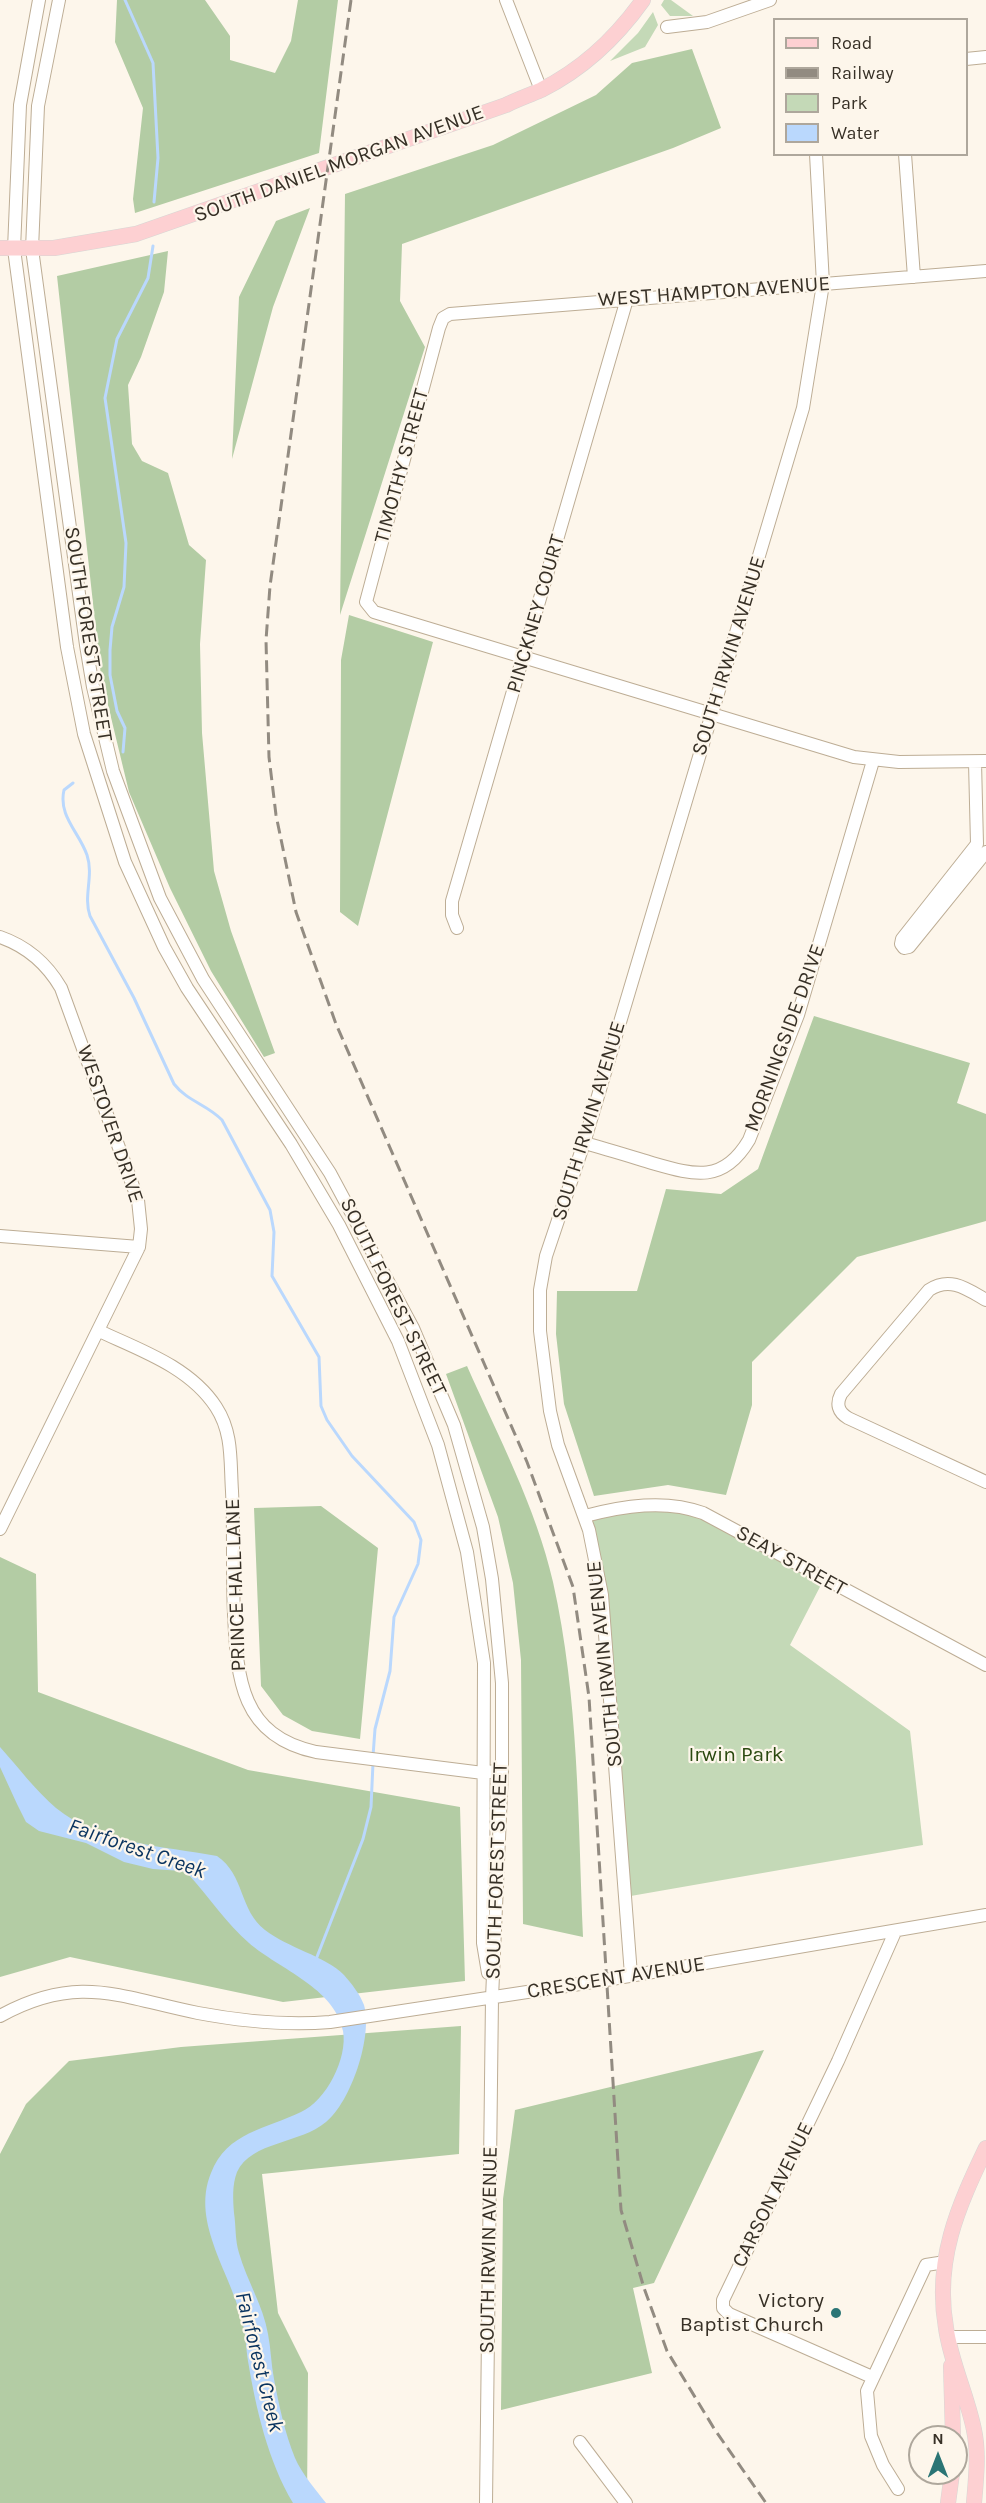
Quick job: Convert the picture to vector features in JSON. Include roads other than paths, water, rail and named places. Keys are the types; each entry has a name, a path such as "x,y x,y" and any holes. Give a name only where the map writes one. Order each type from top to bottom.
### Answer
{"main road":[{"name":"SOUTH DANIEL MORGAN AVENUE","path":"7,249 32,249 93,242 165,226 506,105 541,90 581,64 612,40 643,0"},
{"path":"974,2503 976,2457 974,2430 951,2354 943,2301 945,2262 950,2232 958,2206 986,2148"},
{"path":"951,2354 952,2425"},
{"path":"948,2503 950,2485"}],"street":[{"name":"SOUTH FOREST STREET","path":"39,0 20,105 7,249 67,647 84,734 125,862 164,947 215,1032 310,1176 374,1291 420,1392 454,1498 477,1607 484,1663 483,1943 492,1998"},
{"name":"SOUTH FOREST STREET","path":"59,0 38,106 32,249 95,698 113,771 142,855 181,939 213,996 309,1138 350,1208 413,1328 443,1396 470,1476 492,1579 502,1683 502,1770 492,1998"},
{"path":"506,0 541,90"},
{"path":"667,27 707,22 770,0"},
{"path":"968,59 986,57"},
{"name":"SOUTH IRWIN AVENUE","path":"631,1975 606,1638 596,1558 585,1516 558,1445 550,1411 540,1331 540,1290 546,1256 584,1143 803,408 823,284 816,156"},
{"path":"905,156 914,277"},
{"name":"WEST HAMPTON AVENUE","path":"443,318 458,311 986,271"},
{"name":"PINCKNEY COURT","path":"457,928 452,915 453,901 627,299"},
{"name":"TIMOTHY STREET","path":"443,318 366,596 369,608 374,612 524,656"},
{"path":"524,656 873,760 924,763 981,762 983,848 909,947 904,948 901,944 902,939 983,848"},
{"name":"MORNINGSIDE DRIVE","path":"584,1143 696,1174 721,1170 741,1154 749,1140 798,1015 873,760"},
{"name":"WESTOVER DRIVE","path":"0,937 30,952 49,970 61,988 138,1200 141,1229 138,1247 99,1331 0,1529"},
{"path":"0,1236 138,1247"},
{"path":"986,1300 954,1284 934,1287 841,1394 838,1403 840,1412 848,1419 986,1482"},
{"name":"PRINCE HALL LANE","path":"99,1331 186,1376 208,1396 223,1420 231,1448 232,1581 237,1668 250,1707 267,1729 290,1744 316,1752 483,1773 502,1770"},
{"name":"SEAY STREET","path":"585,1516 651,1505 684,1507 703,1513 986,1665"},
{"name":"CRESCENT AVENUE","path":"0,2016 37,1999 82,1990 128,1996 228,2018 309,2024 492,1998 986,1915"},
{"name":"CARSON AVENUE","path":"872,2377 729,2314 723,2308 723,2300 838,2061 895,1932"},
{"name":"SOUTH IRWIN AVENUE","path":"486,2503 492,1998"},
{"path":"898,2489 883,2465 871,2436 867,2398 872,2377 926,2265 945,2262"},
{"path":"948,2337 986,2337"},
{"path":"580,2442 626,2503"}],"water":[{"name":"Fairforest Creek","path":"0,1747 41,1794 73,1820 92,1829 133,1842 217,1856 233,1873 250,1913 257,1922 284,1942 336,1968 350,1982 364,2005 366,2018 363,2050 344,2100 335,2113 315,2129 254,2154 237,2172 234,2187 238,2248 266,2323 274,2379 285,2429 298,2464 326,2503 293,2503 270,2452 255,2398 238,2306 209,2230 206,2192 218,2159 237,2140 301,2112 327,2089 338,2066 344,2042 338,2016 318,1991 241,1936 189,1875 182,1871 153,1869 124,1862 86,1843 39,1831 26,1822 0,1767"}],"waterway":[{"path":"125,0 153,63 158,158 154,202"},
{"path":"123,752 125,728 117,711 110,675 110,650 112,627 124,587 126,543 105,398 117,339 148,278 153,246"},
{"path":"73,783 64,790 64,808 89,863 88,908 90,916 134,998 174,1084 185,1095 222,1120 270,1210 274,1232 272,1276 319,1357 321,1406 327,1420 352,1456 414,1522 421,1540 418,1564 394,1617 390,1671 375,1729 373,1756"},
{"path":"315,1962 363,1839 371,1807 373,1763"}],"railway":[{"path":"351,0 270,586 266,640 269,757 276,815 296,912 336,1024 527,1462 573,1587 589,1697 621,2210 644,2288 667,2351 715,2430 766,2503"}],"place":[{"name":"Victory Baptist Church","path":"836,2313"}],"park label":[{"name":"Irwin Park","path":"736,1755"}]}
